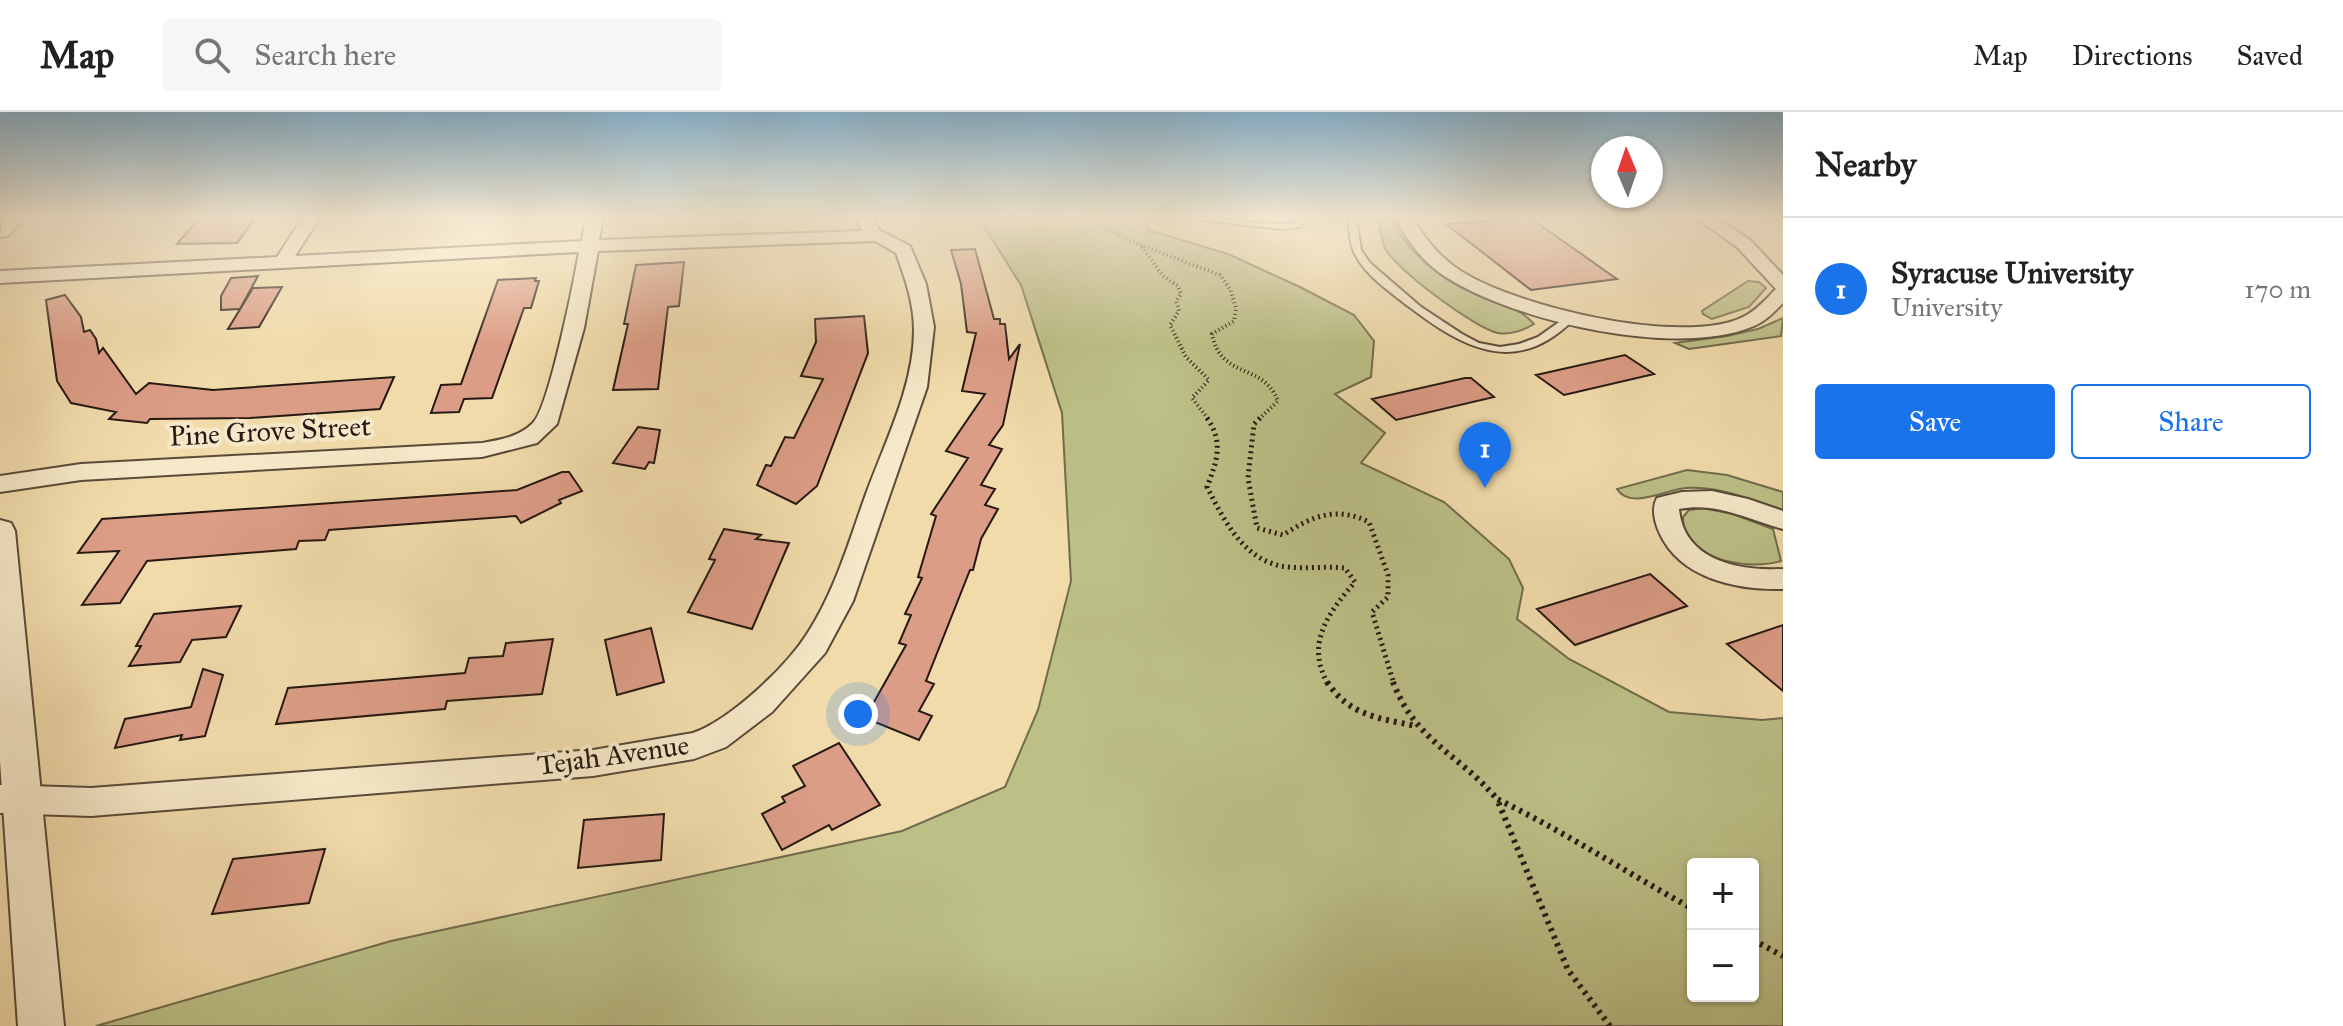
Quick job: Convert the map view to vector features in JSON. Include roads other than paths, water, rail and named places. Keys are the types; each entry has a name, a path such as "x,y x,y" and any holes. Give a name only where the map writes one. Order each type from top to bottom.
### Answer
{"street":[{"path":"0,277 310,260"},
{"name":"Pine Grove Street","path":"0,484 81,472 482,450 515,442 546,424 574,328 586,260"},
{"name":"Tejah Avenue","path":"12,799 91,802 593,763 694,746 715,738 762,704 815,645 840,601 916,387 924,327 917,284 908,260"},
{"path":"1433,260 1502,299 1568,320 1637,332 1707,330 1751,321 1783,293"},
{"path":"1759,260 1783,286"},
{"path":"1783,521 1709,496 1688,497 1666,504 1665,518 1671,534 1707,569 1761,582 1783,579"},
{"path":"0,531 12,799 41,1026"}],"lane":[{"path":"1363,260 1370,270 1441,323 1479,346 1516,348 1537,341 1568,320"}],"place":[{"name":"Syracuse University","path":"1485,488"}]}
